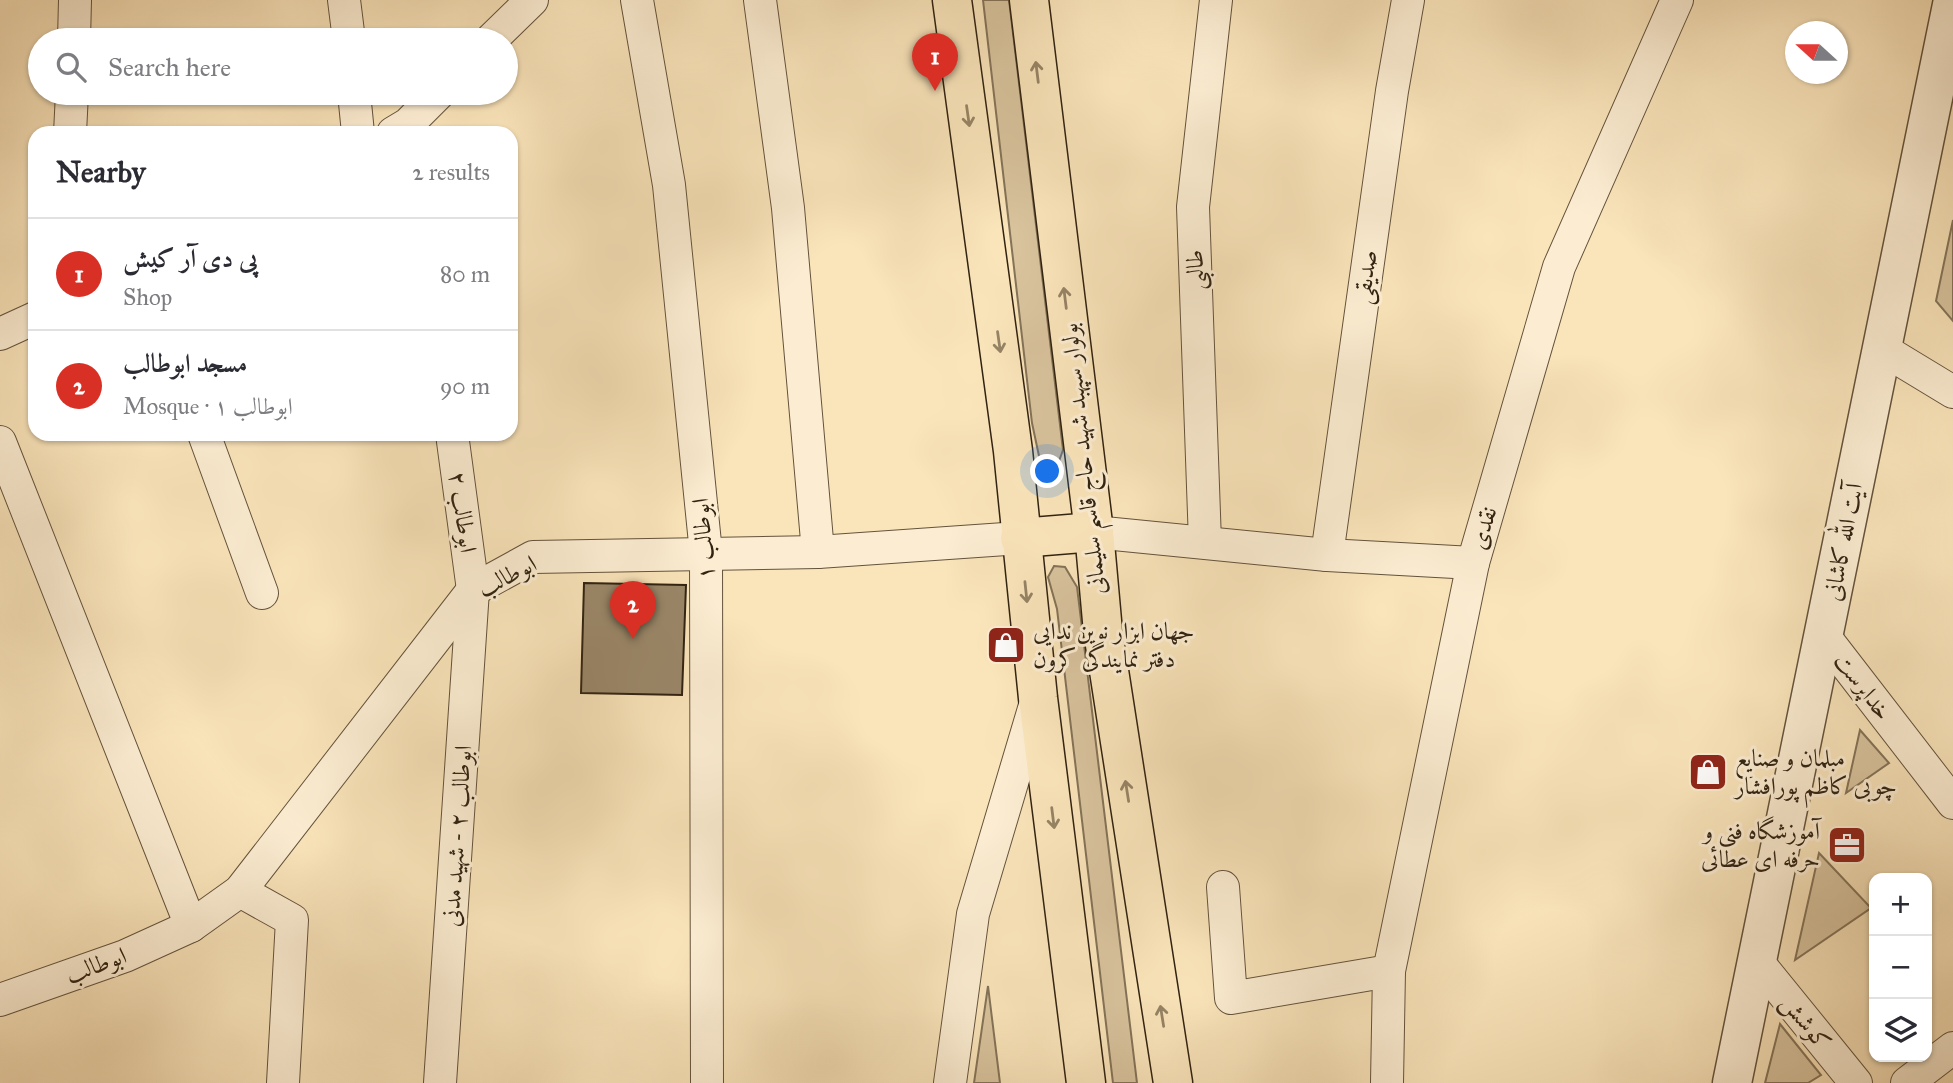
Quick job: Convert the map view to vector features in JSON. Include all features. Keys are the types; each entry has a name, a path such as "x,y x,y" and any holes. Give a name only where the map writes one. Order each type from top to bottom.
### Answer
{"main road":[{"path":"953,0 1013,451 1038,698 1086,1083"},
{"name":"بولوار سپهبد شهید حاج قاسم سلیمانی","path":"1029,0 1094,532 1103,632 1172,1083"},
{"path":"1020,538 1094,532"}],"street":[{"path":"74,28 75,0"},
{"path":"344,0 348,28"},
{"path":"503,28 531,0"},
{"name":"ابوطالب ۱","path":"637,0 669,186 706,553 707,1083"},
{"path":"760,0 788,208 818,552"},
{"name":"طالبی","path":"1205,542 1193,207 1216,0"},
{"name":"صدیقی","path":"1327,555 1392,90 1408,0"},
{"name":"نقدی","path":"1387,1083 1389,971 1473,563 1559,267 1677,0"},
{"name":"آیت الله کاشانی","path":"1732,1083 1882,349 1943,103 1953,0"},
{"path":"70,126 71,105"},
{"path":"355,105 357,126"},
{"path":"408,126 428,105"},
{"path":"0,334 28,321"},
{"path":"1882,349 1953,392"},
{"path":"207,441 262,593"},
{"name":"ابوطالب ۲","path":"453,441 474,590"},
{"path":"0,442 191,926"},
{"path":"1094,532 1327,555 1473,563"},
{"name":"ابوطالب","path":"0,1000 125,956 191,926 240,891 474,590 533,557 818,552 1020,538"},
{"name":"ابوطالب ۲ - شهید مدنی","path":"440,1083 474,590"},
{"name":"خداپرست","path":"1824,636 1953,803"},
{"path":"950,1083 973,914 1038,698"},
{"path":"1223,887 1231,998 1389,971"},
{"path":"240,891 292,920 283,1083"},
{"name":"کوشش","path":"1757,961 1856,1083"},
{"path":"1908,1083 1953,1048"}],"shaded area":[{"path":"983,0 1009,0 1063,450 1058,464 1046,467 1039,456 1032,423"},
{"path":"1953,220 1953,321 1936,301"},
{"path":"1054,566 1065,567 1077,587 1137,1083 1113,1083 1057,609 1048,577"},
{"path":"1860,730 1889,763 1846,793"},
{"path":"1819,853 1869,906 1869,909 1795,960"},
{"path":"988,986 1000,1083 974,1083"},
{"path":"1780,1024 1821,1075 1808,1083 1765,1083"}],"building":[{"path":"584,583 686,585 682,695 581,693"}],"place":[{"name":"پی دی آر کیش","path":"935,91"},
{"name":"مسجد ابوطالب","path":"633,639"},
{"name":"جهان ابزار نوین ندایی دفتر نمایندگی کرون","path":"1006,645"},
{"name":"مبلمان و صنایع چوبی کاظم پورافشار","path":"1708,772"},
{"name":"آموزشگاه فنی و حرفه ای عطائی","path":"1847,845"}]}
